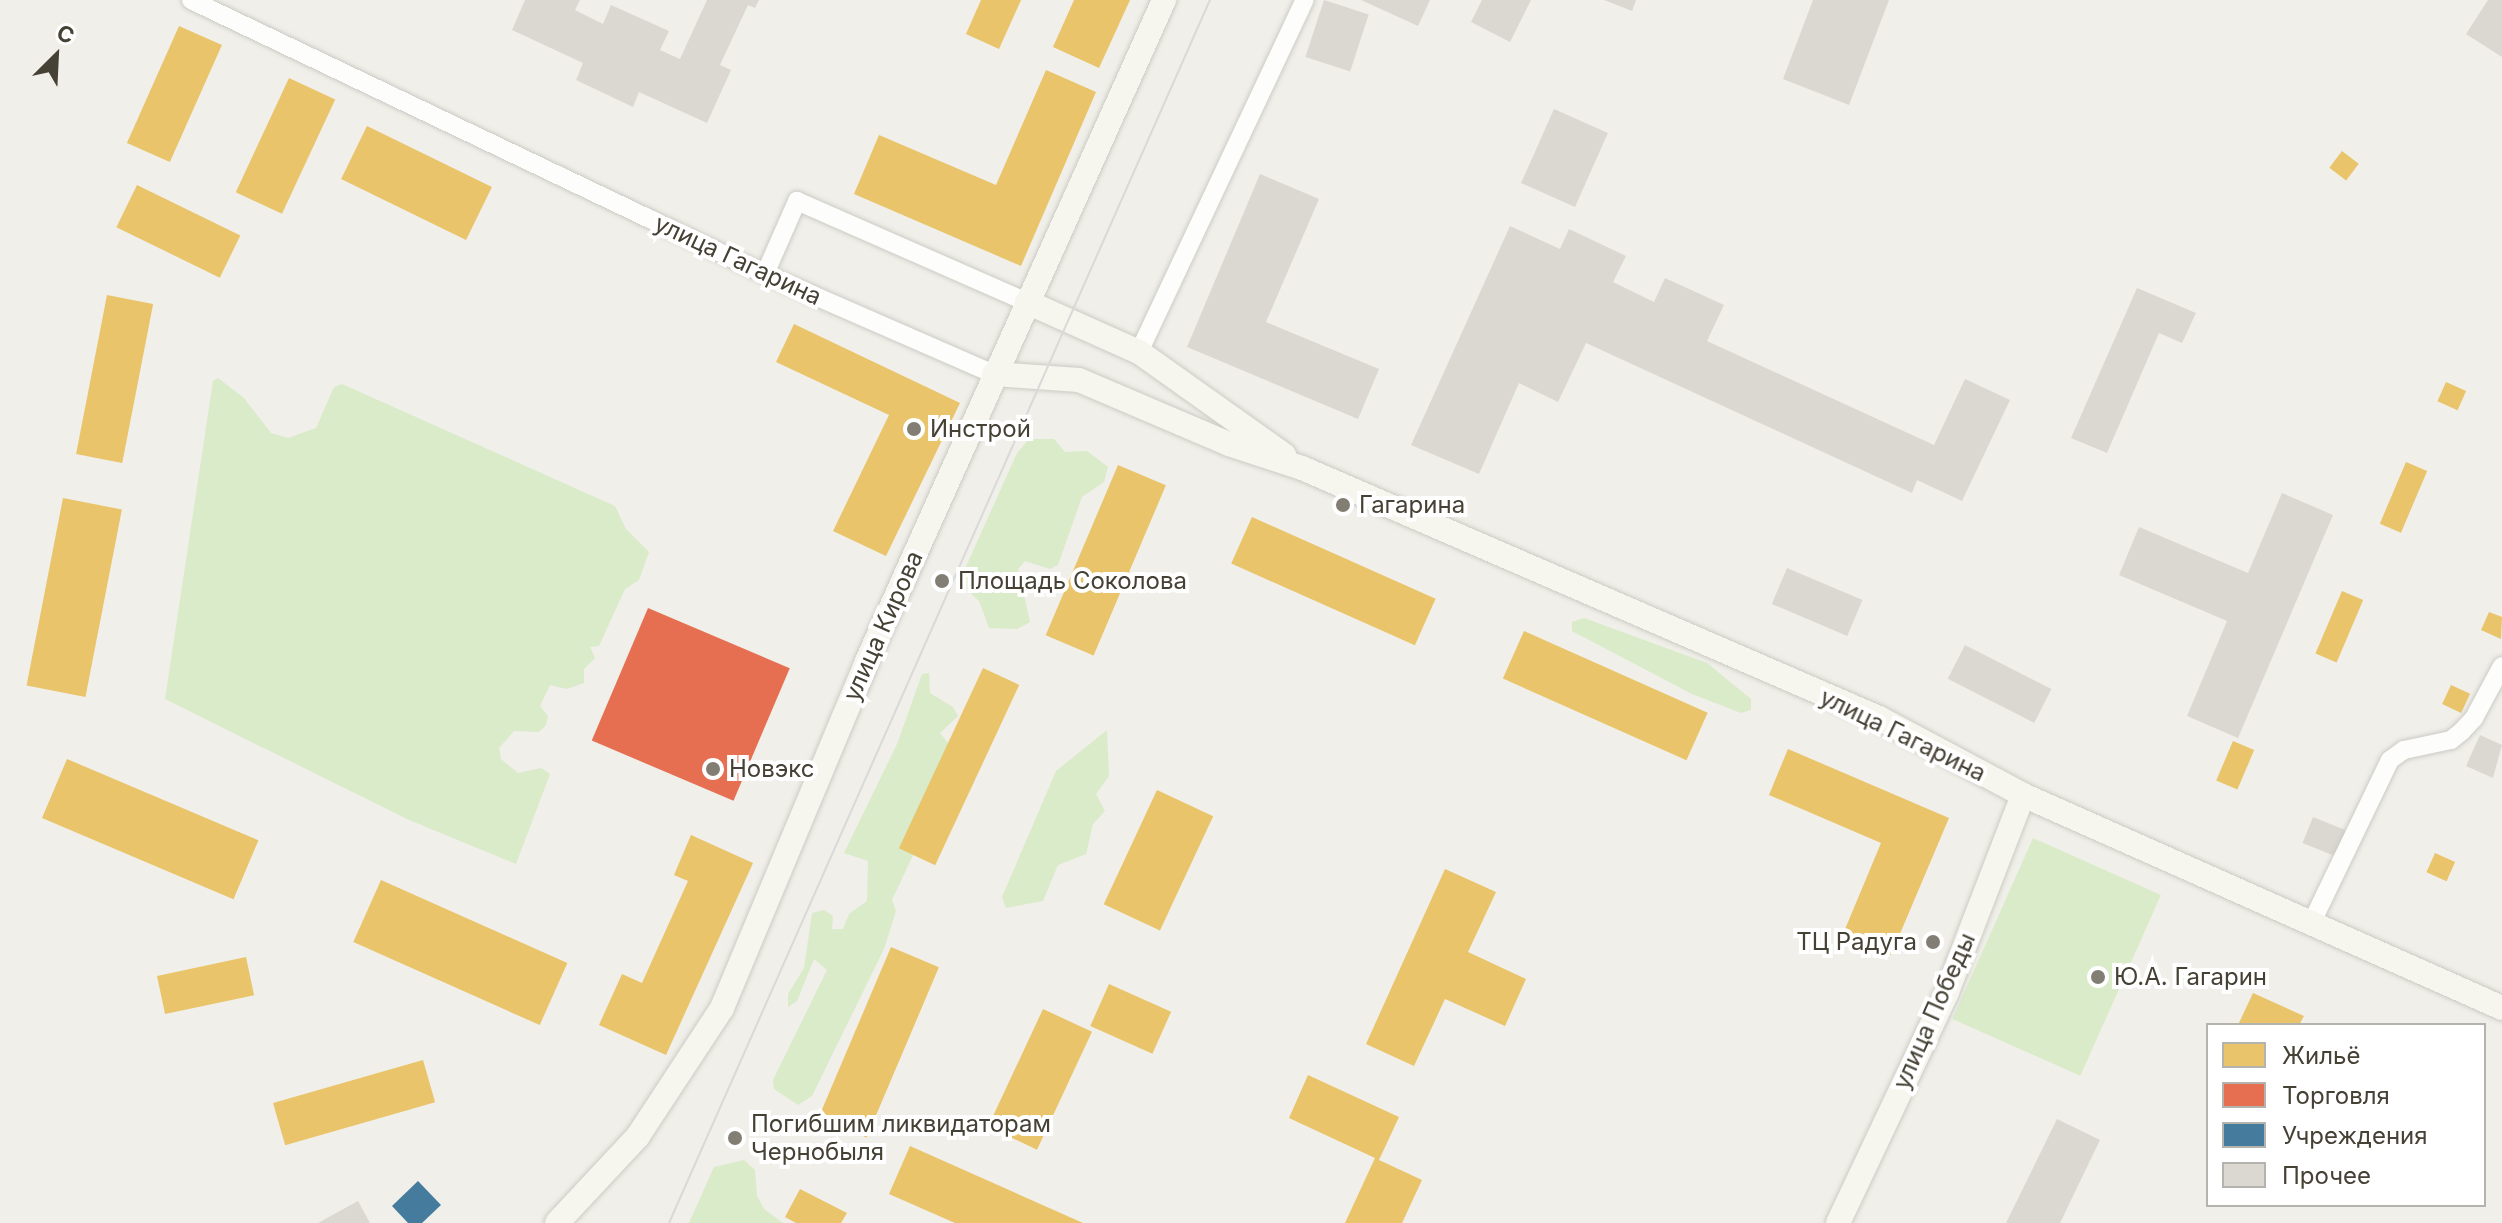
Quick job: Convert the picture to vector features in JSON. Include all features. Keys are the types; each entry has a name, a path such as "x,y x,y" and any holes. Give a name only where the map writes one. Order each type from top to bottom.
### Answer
{"street":[{"name":"улица Гагарина","path":"191,0 765,274 994,374 1079,380 1229,444 1302,468 1879,718 2023,795 2502,1008"},
{"name":"улица Кирова","path":"557,1223 638,1136 722,1008 867,661 1164,0"},
{"path":"1139,352 1305,0"},
{"name":"улица Гагарина","path":"765,274 797,201 1139,352 1302,468"},
{"path":"2311,924 2390,760 2404,750 2451,740 2462,731 2474,718 2502,666"},
{"name":"улица Победы","path":"1838,1223 1947,992 2023,795"}],"green space":[{"path":"218,378 244,398 271,433 288,438 316,428 334,387 342,384 615,506 626,529 649,552 639,580 625,589 599,646 590,647 595,658 584,669 584,683 567,689 550,685 540,706 548,716 546,725 539,732 514,731 499,748 501,759 518,773 541,768 550,774 516,864 409,820 165,699 213,381"},
{"path":"1029,439 1054,439 1065,452 1087,451 1108,467 1104,482 1082,497 1058,565 1050,569 1025,561 1018,569 1030,622 1017,629 989,628 979,601 965,588 964,571 1017,453"},
{"path":"1584,618 1707,663 1751,699 1751,710 1741,713 1692,694 1572,631 1572,622"},
{"path":"929,673 930,693 953,707 958,716 940,733 948,743 952,772 892,900 896,911 884,949 812,1096 798,1105 774,1089 773,1080 827,970 814,959 797,1001 788,1007 788,994 804,968 812,913 824,910 833,916 832,929 843,929 849,914 867,901 868,861 844,853 897,744 922,674"},
{"path":"1107,730 1109,776 1096,794 1105,811 1093,824 1086,854 1058,865 1043,901 1006,908 1002,897 1056,771"},
{"path":"2033,838 2161,895 2080,1076 1952,1019"},
{"path":"744,1160 755,1170 757,1196 764,1209 783,1223 689,1223 714,1167"}],"building: Жильё":[{"path":"981,0 1021,0 999,49 966,34"},
{"path":"1074,0 1130,0 1099,68 1053,47"},
{"path":"179,26 222,45 170,162 127,143"},
{"path":"1046,70 1096,92 1021,266 854,194 879,135 996,185"},
{"path":"289,78 335,100 282,214 236,192"},
{"path":"367,126 492,187 466,240 341,179"},
{"path":"2342,151 2359,164 2346,180 2329,168"},
{"path":"137,185 240,235 220,278 116,227"},
{"path":"107,295 153,304 122,463 76,454"},
{"path":"794,324 960,403 886,556 833,531 889,415 776,362"},
{"path":"2446,382 2466,391 2458,410 2437,401"},
{"path":"2406,462 2427,471 2401,533 2380,524"},
{"path":"1118,465 1166,485 1094,656 1046,635"},
{"path":"63,498 122,509 85,697 27,685"},
{"path":"1252,517 1436,599 1415,645 1231,564"},
{"path":"2342,591 2363,600 2337,663 2315,654"},
{"path":"2489,612 2502,617 2501,639 2481,630"},
{"path":"1524,631 1708,713 1686,760 1503,679"},
{"path":"983,668 1019,685 935,865 899,848"},
{"path":"2451,685 2470,694 2461,713 2442,704"},
{"path":"2233,741 2254,750 2237,790 2216,781"},
{"path":"1788,749 1949,818 1891,955 1843,934 1881,843 1769,795"},
{"path":"67,759 258,840 233,899 42,818"},
{"path":"1157,790 1213,816 1160,930 1104,904"},
{"path":"691,835 753,863 666,1055 599,1025 622,974 642,983 688,881 674,875"},
{"path":"2435,853 2455,862 2447,881 2426,872"},
{"path":"1445,869 1496,892 1468,952 1526,979 1505,1026 1445,999 1414,1066 1366,1044"},
{"path":"381,880 567,963 540,1025 353,942"},
{"path":"891,947 939,967 867,1138 819,1117"},
{"path":"246,957 254,995 165,1014 157,976"},
{"path":"1109,984 1171,1012 1152,1054 1090,1026"},
{"path":"2253,993 2304,1016 2300,1023 2239,1023"},
{"path":"1043,1009 1092,1032 1037,1150 988,1127"},
{"path":"423,1060 435,1102 285,1145 273,1103"},
{"path":"1308,1075 1399,1117 1379,1160 1422,1180 1402,1223 1345,1223 1375,1158 1289,1118"},
{"path":"910,1146 1083,1223 955,1223 889,1194"},
{"path":"800,1189 847,1213 841,1223 796,1223 785,1217"}],"building: Торговля":[{"path":"648,608 790,668 733,801 592,741"}],"building: Учреждения":[{"path":"418,1181 441,1205 422,1223 408,1223 392,1206"}],"building: Прочее":[{"path":"525,0 580,0 575,10 603,24 611,5 669,31 660,50 680,59 707,0 759,0 755,8 748,5 720,65 731,70 707,123 639,92 633,107 576,80 583,63 512,30"},
{"path":"1324,0 1369,15 1350,72 1305,57"},
{"path":"1361,0 1430,0 1418,26"},
{"path":"1482,0 1531,0 1510,42 1471,22"},
{"path":"1604,0 1636,0 1632,11"},
{"path":"1813,0 1889,0 1849,105 1783,79"},
{"path":"2488,0 2502,0 2502,57 2466,34"},
{"path":"1554,109 1608,133 1575,207 1521,183"},
{"path":"1260,174 1319,199 1266,322 1379,369 1358,419 1187,347"},
{"path":"1510,226 1560,249 1569,229 1626,256 1613,282 1654,302 1665,278 1724,305 1707,341 1934,445 1965,379 2010,400 1962,501 1917,480 1912,493 1586,343 1558,402 1519,383 1479,474 1411,445"},
{"path":"2137,288 2196,313 2182,343 2159,333 2107,453 2071,438"},
{"path":"2282,493 2333,515 2238,738 2187,716 2227,621 2119,575 2139,527 2248,573"},
{"path":"1787,568 1862,600 1847,636 1772,604"},
{"path":"1965,645 2051,689 2034,723 1948,679"},
{"path":"2480,735 2502,745 2493,778 2466,766"},
{"path":"2313,817 2350,832 2340,858 2303,843"},
{"path":"2057,1119 2100,1140 2060,1223 2006,1223"},
{"path":"358,1201 370,1223 318,1223"}],"tram line":[{"path":"669,1223 1210,0"}],"place":[{"name":"Инстрой","path":"914,429"},
{"name":"Гагарина","path":"1343,505"},
{"name":"Площадь Соколова","path":"942,581"},
{"name":"Новэкс","path":"713,769"},
{"name":"ТЦ Радуга","path":"1933,942"},
{"name":"Ю.А. Гагарин","path":"2098,977"},
{"name":"Погибшим ликвидаторам Чернобыля","path":"735,1138"}]}
